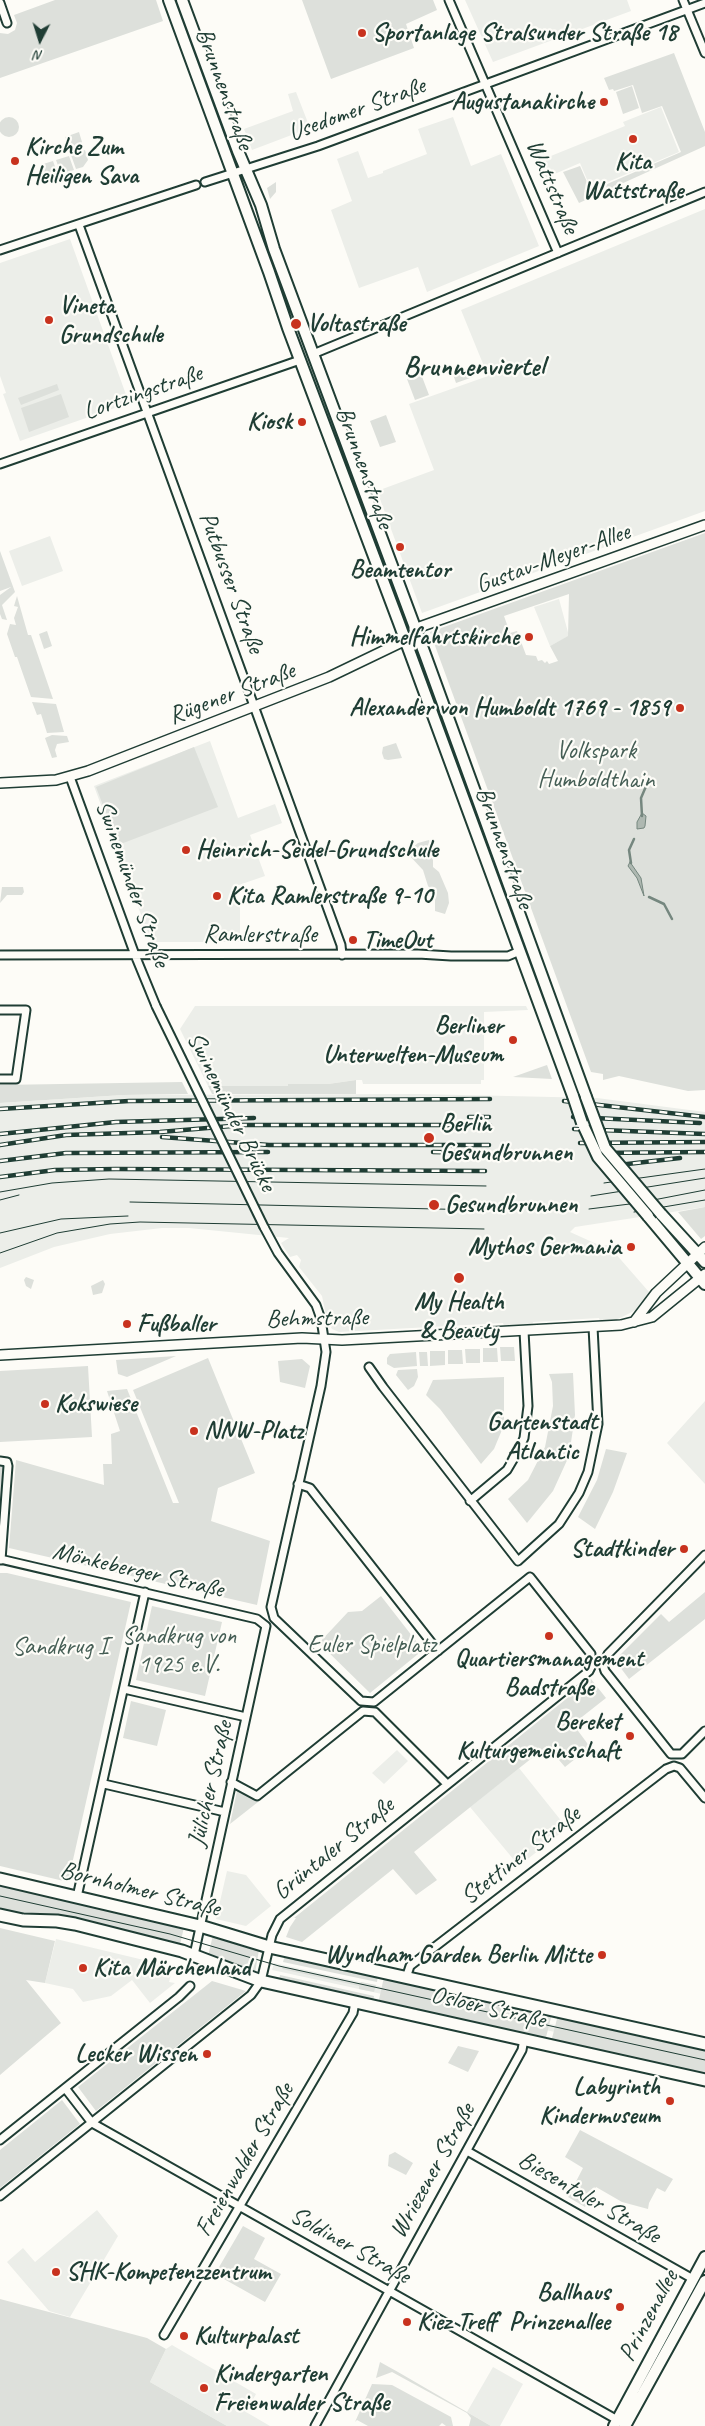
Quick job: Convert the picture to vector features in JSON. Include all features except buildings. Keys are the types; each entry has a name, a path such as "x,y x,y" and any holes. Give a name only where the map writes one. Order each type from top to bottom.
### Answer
{"main road":[{"name":"Brunnenstraße","path":"169,0 300,360 406,640 510,925 525,949 606,1148 661,1214 701,1250 705,1262"},
{"name":"Brunnenstraße","path":"182,0 246,169 520,921 525,949 573,1096 598,1157 686,1263 703,1279"},
{"path":"300,360 313,354"},
{"path":"406,640 414,629"},
{"path":"510,925 520,921"},
{"name":"Bornholmer Straße","path":"0,1879 200,1926 269,1947"},
{"name":"Bornholmer Straße","path":"0,1915 23,1920 57,1921 75,1924 194,1955 261,1981"},
{"name":"Osloer Straße","path":"269,1947 705,2044"},
{"name":"Osloer Straße","path":"261,1981 705,2080"},
{"name":"Prinzenallee","path":"622,2425 705,2256"},
{"name":"Prinzenallee","path":"635,2398 705,2281"}],"street":[{"name":"Wattstraße","path":"449,0 558,253"},
{"path":"684,0 705,53"},
{"path":"0,3 7,23"},
{"name":"Usedomer Straße","path":"205,182 318,146 705,3"},
{"path":"0,250 196,185"},
{"path":"313,354 705,192"},
{"name":"Putbusser Straße","path":"79,225 341,945 342,956"},
{"name":"Lortzingstraße","path":"0,464 300,360"},
{"name":"Gustav-Meyer-Allee","path":"414,629 705,525"},
{"name":"Rügener Straße","path":"0,783 47,781 70,777 340,673 406,640"},
{"name":"Swinemünder Straße","path":"70,777 135,955 156,1006"},
{"name":"Ramlerstraße","path":"0,955 508,956 525,949"},
{"name":"Swinemünder Brücke","path":"156,1006 273,1245 316,1305 321,1319 324,1340"},
{"path":"0,1010 26,1010 16,1079 0,1079"},
{"path":"634,1322 650,1299 701,1250"},
{"name":"Behmstraße","path":"0,1355 304,1338 324,1340 621,1325 652,1317 703,1279"},
{"path":"369,1367 470,1501 518,1561 559,1524 579,1493 588,1472 598,1424 593,1326"},
{"path":"470,1501 507,1470 518,1453 524,1438 528,1406 524,1331"},
{"path":"298,1484 310,1488 438,1651 374,1702 361,1701 274,1618 270,1607 298,1484 324,1373 326,1352 324,1340"},
{"path":"0,1460 7,1462 8,1466 1,1560"},
{"path":"705,1555 608,1654 604,1662 605,1671 669,1753 677,1756 685,1752 705,1731"},
{"name":"Mönkeberger Straße","path":"1,1560 145,1592 264,1623"},
{"name":"Grüntaler Straße","path":"0,2196 251,1995 261,1981 275,1925 280,1919 589,1671 592,1660 590,1652 530,1577 438,1651"},
{"path":"77,1897 104,1784 145,1592"},
{"name":"Jülicher Straße","path":"194,1955 266,1628 264,1623"},
{"path":"124,1689 246,1717"},
{"path":"231,1782 257,1796 363,1711 375,1712 447,1784"},
{"name":"Stettiner Straße","path":"406,1978 412,1964 666,1769 676,1766 683,1771 705,1798"},
{"path":"104,1784 225,1812"},
{"path":"0,2140 179,1997 190,1986"},
{"name":"Freienwalder Straße","path":"164,2336 353,2014 355,2002"},
{"name":"Wriezener Straße","path":"315,2426 522,2050 524,2039"},
{"name":"Soldiner Straße","path":"65,2088 92,2122 622,2425"},
{"name":"Biesentaler Straße","path":"467,2151 692,2280"}],"shaded area":[{"path":"465,0 627,0 631,11 493,62"},
{"path":"296,92 310,128 252,150 244,129 293,111 288,94"},
{"name":"Kita Wattstraße","path":"661,107 679,152 591,189 580,163 543,179 536,162 625,126 623,122"},
{"path":"453,117 471,166 501,154 539,246 427,292 418,267 359,288 331,210 352,201 337,159 358,151 368,178 383,173 383,171 427,154 418,129"},
{"path":"705,209 705,511 422,613 377,491 434,470 409,404 488,376 461,310"},
{"name":"Vineta Grundschule","path":"70,239 129,403 20,441 3,394 6,393 0,376 0,263"},
{"path":"50,536 63,571 22,586 9,551"},
{"path":"559,599 569,636 550,646 534,607"},
{"name":"Heinrich-Seidel-Grundschule","path":"210,741 238,818 275,804 282,823 250,835 265,876 233,887 240,906 240,942 151,942 94,786"},
{"path":"642,813 646,816 645,826 644,828 637,829 637,822"},
{"path":"630,862 641,878 644,896 637,878 628,866"},
{"path":"195,1006 526,1006 528,1010 484,1012 484,1080 481,1080 481,1084 363,1084 362,1080 356,1080 328,1084 288,1084 288,1086 208,1086 180,1029"},
{"path":"418,1094 597,1098 705,1112 705,1207 575,1227 570,1232 601,1246 608,1245 649,1292 638,1309 616,1320 600,1321 599,1318 533,1322 532,1325 504,1326 503,1323 339,1332 332,1329 327,1320 322,1296 299,1267 301,1260 297,1255 290,1257 281,1243 289,1238 189,1228 162,1228 110,1234 54,1247 0,1268 0,1103 123,1095"},
{"path":"705,1401 705,1484 667,1443"},
{"path":"397,1750 408,1761 384,1784 372,1773"},
{"path":"519,1768 567,1828 548,1843 546,1842 546,1845 541,1849 539,1848 519,1866 470,1807"},
{"path":"227,1871 246,1875 271,1906 246,1926 216,1919"},
{"name":"Kita Märchenland","path":"56,1939 173,1967 169,1982 175,1983 150,2003 132,1980 111,1996 83,2002 73,1989 45,1983"},
{"path":"274,1963 705,2058 705,2065 272,1970"},
{"name":"SHK-Kompetenzzentrum","path":"97,2210 118,2236 70,2317 49,2311 7,2262 23,2248 35,2262"},
{"name":"Kindergarten Freienwalder Straße","path":"172,2345 256,2394 246,2412 270,2426 227,2426 150,2382 166,2349"},
{"path":"493,2367 523,2384 500,2426 491,2426 467,2412"}],"green space":[{"path":"55,0 156,0 163,21 0,78 0,33 8,34 15,30 17,23 14,15"},
{"name":"Sportanlage Stralsunder Straße 18","path":"302,0 433,0 437,10 406,24 414,48 331,79"},
{"path":"184,16 227,135 226,136 180,18"},
{"path":"674,53 705,132 705,146 579,203 563,172 580,166 591,191 681,152 662,106 642,113 633,85 614,91 613,89 609,90 604,78"},
{"path":"632,86 639,108 623,114 616,92"},
{"path":"9,117 16,120 19,127 16,134 9,137 2,134 -1,127 2,120"},
{"path":"79,132 82,142 77,148 70,151 65,137"},
{"path":"85,150 88,160 83,167 76,169 71,155"},
{"path":"69,156 74,170 61,174 56,160"},
{"path":"53,161 58,175 45,179 40,165"},
{"path":"276,182 276,192 270,199 267,188"},
{"path":"271,254 298,325 296,326 268,257"},
{"path":"470,367 473,377 456,383 453,374"},
{"path":"421,374 429,395 415,400 407,379"},
{"path":"57,384 59,390 21,405 18,398"},
{"path":"61,394 69,417 29,432 21,408"},
{"path":"330,412 356,484 353,485 327,413"},
{"path":"386,415 396,442 380,447 370,421"},
{"path":"358,490 405,617 403,618 355,491"},
{"name":"Volkspark Humboldthain","path":"705,533 705,1090 688,1091 619,1076 603,1080 603,1074 591,1072 430,632","holes":["569,594 568,636 550,646 558,661 549,664 547,661 545,663 542,660 538,661 536,656 526,655 517,631 510,633 504,616"]},
{"path":"0,551 15,592 2,605 7,620 2,619 0,614 0,595 11,587 0,591"},
{"path":"17,596 28,635 31,635 53,699 31,697 17,657 15,657 7,634 10,624 16,625 14,618 18,607 14,606"},
{"path":"47,631 52,646 44,649 39,634"},
{"path":"32,702 56,704 64,732 47,733 41,714 37,715"},
{"path":"436,704 461,769 458,770 434,706"},
{"path":"52,735 67,736 69,742 57,744 55,750 57,757 52,758 45,738"},
{"path":"396,743 402,758 384,759 383,747"},
{"path":"194,747 218,807 118,845 96,787"},
{"path":"463,773 487,839 484,840 459,774"},
{"path":"429,840 432,846 430,854 433,860 433,867 439,872 448,893 449,903 445,914 435,911 435,894 428,886 423,870 408,854 408,851 418,843"},
{"path":"488,842 515,916 514,917 485,844"},
{"path":"2,887 23,887 24,892 22,895 7,895 0,903"},
{"path":"547,1065 552,1079 513,1077 544,1066"},
{"path":"356,1080 356,1094 212,1094 208,1086 288,1086 288,1084 328,1084"},
{"path":"182,1082 188,1094 123,1095 0,1103 0,1085"},
{"path":"705,1207 705,1236 701,1239 678,1212"},
{"path":"26,1277 34,1280 31,1289 26,1286 24,1280"},
{"path":"103,1280 105,1284 102,1293 93,1295 91,1286"},
{"path":"500,1347 514,1347 515,1361 501,1361"},
{"path":"483,1348 497,1348 498,1362 483,1362"},
{"path":"465,1349 480,1349 480,1363 466,1363"},
{"path":"448,1350 462,1350 463,1364 448,1364"},
{"path":"430,1351 445,1351 445,1365 430,1366"},
{"path":"416,1352 417,1366 394,1368 387,1364 387,1358 390,1354"},
{"path":"419,1352 427,1352 428,1366 420,1366"},
{"path":"176,1356 127,1377 118,1374 116,1360"},
{"path":"208,1358 255,1473 218,1488 211,1521 270,1541 257,1605 9,1548 16,1460 104,1485 103,1464 112,1464 111,1434 120,1431 107,1391 127,1389 173,1503 179,1503 133,1390"},
{"path":"302,1359 310,1366 305,1388 280,1382 278,1361"},
{"name":"Kokswiese","path":"88,1366 92,1437 0,1442 0,1371"},
{"path":"417,1369 418,1377 414,1386 408,1390 396,1375 398,1370"},
{"path":"573,1373 575,1415 569,1456 553,1491 527,1523 508,1499 528,1480 545,1447 553,1406 552,1382 549,1374"},
{"path":"504,1377 504,1425 494,1449 481,1464 440,1409 426,1395 433,1380"},
{"path":"606,1449 627,1453 613,1492 595,1529 578,1517 597,1480"},
{"path":"0,1464 6,1466 0,1537"},
{"name":"Sandkrug I","path":"0,1573 7,1573 131,1602 68,1882 0,1866"},
{"path":"705,1592 705,1619 629,1679 617,1663 621,1661 618,1657 661,1614 669,1622"},
{"name":"Euler Spielplatz","path":"381,1596 423,1650 370,1693 319,1643 348,1612 362,1611"},
{"name":"Sandkrug von 1925 e.V.","path":"152,1606 222,1622 205,1696 136,1680"},
{"path":"591,1679 606,1698 573,1724 590,1747 565,1767 547,1746 414,1852 437,1880 416,1895 393,1869 302,1942 286,1937 296,1918 294,1918"},
{"name":"Sandkrug von 1925 e.V.","path":"131,1701 166,1710 157,1746 123,1738"},
{"path":"237,1791 258,1802 230,1824"},
{"path":"0,1883 184,1927 180,1945 122,1930 0,1911"},
{"path":"0,1928 55,1941 45,1983 26,1980 61,2023 0,2075"},
{"path":"213,1935 259,1950 255,1973 208,1956"},
{"path":"285,1955 378,1975 377,1982 283,1962"},
{"path":"283,1967 360,1984 361,1982 376,1985 374,1992 359,1989 359,1986 282,1969"},
{"path":"280,1975 374,1996 373,2002 279,1982"},
{"path":"384,1977 552,2014 545,2041 378,2004"},
{"path":"212,1981 246,1991 96,2111 78,2087"},
{"path":"558,2015 705,2048 705,2076 551,2042"},
{"path":"458,2046 479,2051 468,2072 448,2063"},
{"path":"62,2100 80,2124 0,2188 0,2150"},
{"path":"580,2130 673,2179 665,2192 657,2188 648,2209 622,2202 596,2187 585,2207 568,2197 583,2168 565,2157"},
{"path":"395,2152 413,2163 406,2175 388,2166 389,2155"},
{"path":"243,2226 265,2238 254,2259 281,2274 265,2302 215,2274"},
{"path":"0,2299 147,2338 166,2349 150,2382 227,2426 0,2426"},
{"path":"380,2362 491,2426 469,2426 471,2418 467,2413 392,2372 376,2378"},
{"path":"372,2384 392,2385 451,2417 453,2426 446,2426 442,2423 439,2426 368,2426 357,2420 355,2422"}],"waterway":[{"path":"642,816 641,798 647,784"},
{"path":"631,863 629,850 634,839"},
{"path":"649,897 664,904 672,919"}],"tram line":[{"path":"604,1183 705,1169"},
{"path":"591,1196 705,1178"},
{"path":"0,1192 52,1183 109,1179 486,1186"},
{"path":"589,1209 638,1203 705,1190"},
{"path":"0,1200 19,1195"},
{"path":"634,1212 705,1200"},
{"path":"130,1202 480,1210"},
{"path":"0,1233 61,1219 128,1216"},
{"path":"0,1253 57,1233 110,1224 140,1222 484,1229"},
{"path":"0,1896 170,1934 279,1966 705,2060"}],"railway":[{"path":"0,1109 129,1101 490,1099"},
{"path":"564,1101 705,1117"},
{"path":"469,1117 489,1117"},
{"path":"573,1117 700,1123"},
{"path":"0,1134 116,1122 254,1118"},
{"path":"0,1145 66,1135 160,1132 243,1125 490,1125"},
{"path":"574,1129 705,1134"},
{"path":"162,1137 269,1145 489,1145"},
{"path":"580,1143 705,1142"},
{"path":"0,1161 66,1153 268,1152"},
{"path":"433,1152 488,1153"},
{"path":"592,1153 705,1152"},
{"path":"601,1167 680,1158"},
{"path":"0,1177 55,1170 116,1169 485,1171"}],"place":[{"name":"Sportanlage Stralsunder Straße 18","path":"362,33"},
{"name":"Augustanakirche","path":"604,102"},
{"name":"Kita Wattstraße","path":"633,139"},
{"name":"Kirche Zum Heiligen Sava","path":"15,161"},
{"name":"Vineta Grundschule","path":"49,320"},
{"name":"Voltastraße","path":"296,324"},
{"name":"Kiosk","path":"302,422"},
{"name":"Beamtentor","path":"400,547"},
{"name":"Himmelfahrtskirche","path":"529,637"},
{"name":"Alexander von Humboldt 1769 - 1859","path":"680,708"},
{"name":"Heinrich-Seidel-Grundschule","path":"186,850"},
{"name":"Kita Ramlerstraße 9-10","path":"217,896"},
{"name":"TimeOut","path":"353,940"},
{"name":"Berliner Unterwelten-Museum","path":"513,1040"},
{"name":"Berlin Gesundbrunnen","path":"429,1138"},
{"name":"Gesundbrunnen","path":"434,1205"},
{"name":"Mythos Germania","path":"631,1247"},
{"name":"My Health & Beauty","path":"459,1278"},
{"name":"Fußballer","path":"127,1324"},
{"name":"Kokswiese","path":"45,1404"},
{"name":"NNW-Platz","path":"194,1431"},
{"name":"Stadtkinder","path":"684,1549"},
{"name":"Quartiersmanagement Badstraße","path":"549,1636"},
{"name":"Bereket Kulturgemeinschaft","path":"630,1736"},
{"name":"Wyndham Garden Berlin Mitte","path":"602,1955"},
{"name":"Kita Märchenland","path":"83,1968"},
{"name":"Lecker Wissen","path":"207,2054"},
{"name":"Labyrinth Kindermuseum","path":"670,2101"},
{"name":"SHK-Kompetenzzentrum","path":"56,2272"},
{"name":"Ballhaus Prinzenallee","path":"620,2307"},
{"name":"Kiez Treff","path":"407,2322"},
{"name":"Kulturpalast","path":"184,2336"},
{"name":"Kindergarten Freienwalder Straße","path":"204,2388"}],"district":[{"name":"Brunnenviertel","path":"474,368"},
{"name":"Gartenstadt Atlantic","path":"542,1437"}]}
